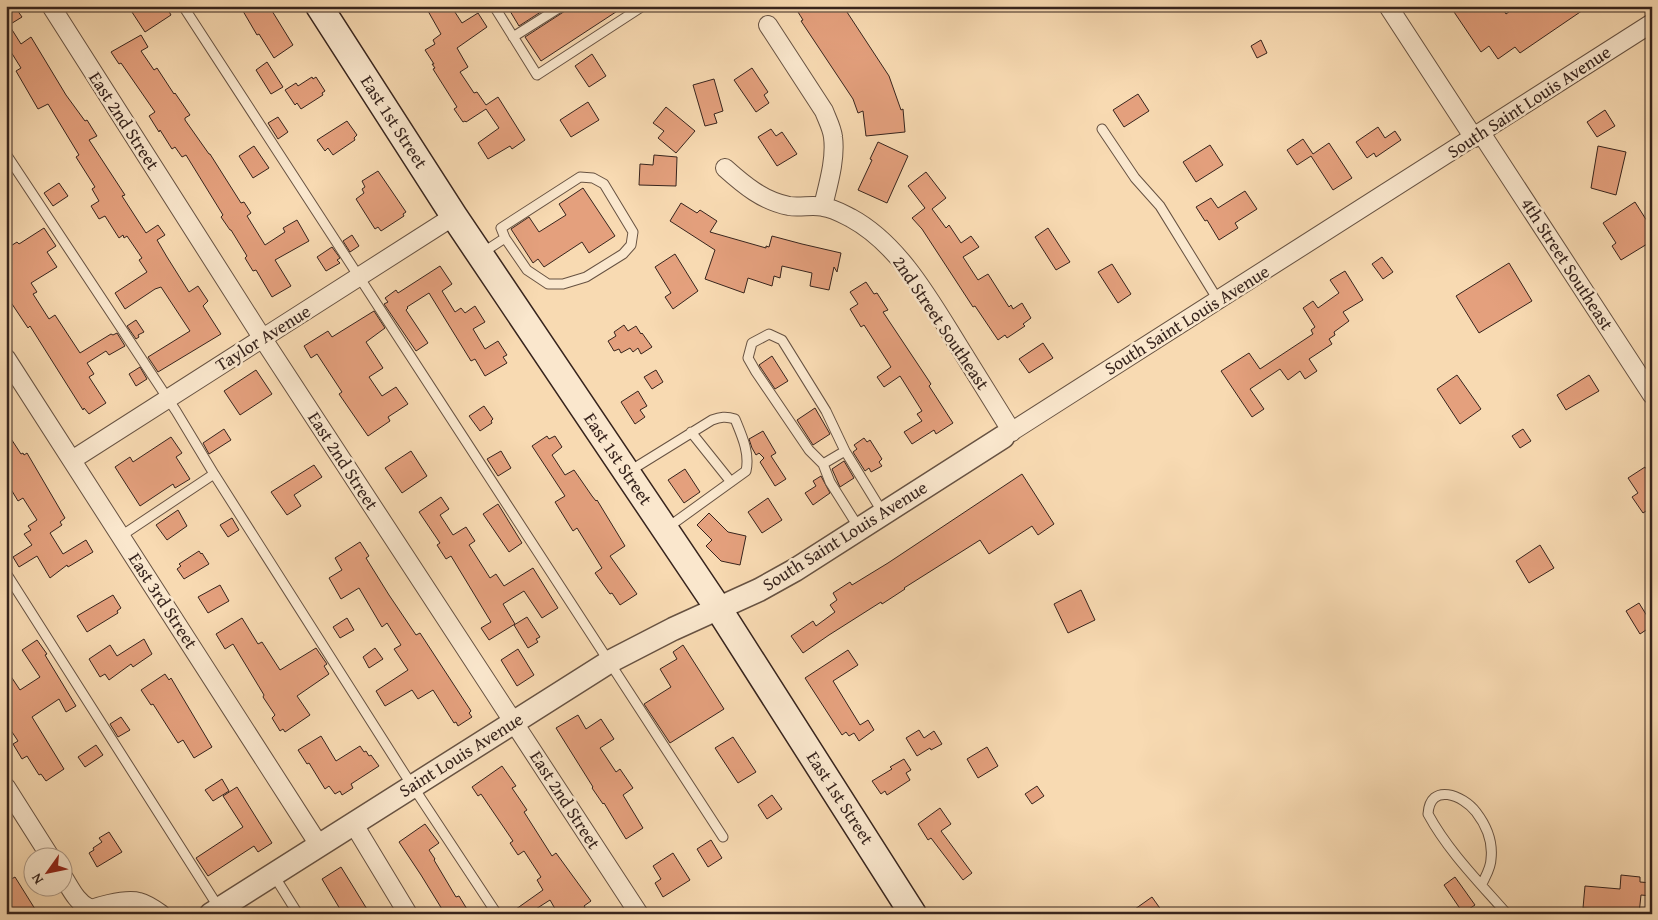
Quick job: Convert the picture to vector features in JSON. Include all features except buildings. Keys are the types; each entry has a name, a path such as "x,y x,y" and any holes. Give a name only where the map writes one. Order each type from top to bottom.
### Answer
{"main road":[{"name":"East 1st Street","path":"320,6 454,216 718,608 914,914"}],"street":[{"name":"East 2nd Street","path":"50,6 263,339 639,914"},
{"name":"4th Street Southeast","path":"1388,6 1478,135 1652,395"},
{"name":"South Saint Louis Avenue","path":"718,608 759,590 795,570 1652,23"},
{"path":"725,168 747,188 768,200 789,206 822,206 831,171 833,137 824,111 768,25"},
{"name":"2nd Street Southeast","path":"822,206 865,226 883,240 897,255 935,308 1008,434"},
{"name":"Taylor Avenue","path":"72,460 454,216"},
{"name":"East 3rd Street","path":"6,358 319,845"},
{"name":"Saint Louis Avenue","path":"215,911 609,662 718,608"},
{"path":"6,787 45,848"},
{"path":"353,824 408,914"},
{"path":"72,890 85,911 121,902 138,901 161,914"}],"lane":[{"path":"183,6 723,837"},
{"path":"494,6 537,74 643,6"},
{"path":"514,37 562,6"},
{"path":"1102,129 1135,178 1160,206 1218,300"},
{"path":"6,154 167,399 412,786 497,914"},
{"path":"580,177 593,178 604,184 633,232 631,245 623,254 586,277 563,284 548,284 527,270 506,238 501,228 580,177"},
{"path":"480,254 506,238"},
{"path":"859,529 830,482 823,464 809,450 756,372 748,358 752,343 769,334 782,340 826,411 845,451 883,514"},
{"path":"626,472 691,432 720,417 728,416 735,419 744,442 748,462 746,471 664,529"},
{"path":"691,432 731,482"},
{"path":"823,464 845,451"},
{"path":"121,536 214,474"},
{"path":"6,573 215,911"},
{"path":"1482,884 1491,859 1490,836 1475,810 1460,798 1449,794 1441,794 1430,803 1428,814 1436,830 1507,914"},
{"path":"273,874 298,914"}]}
